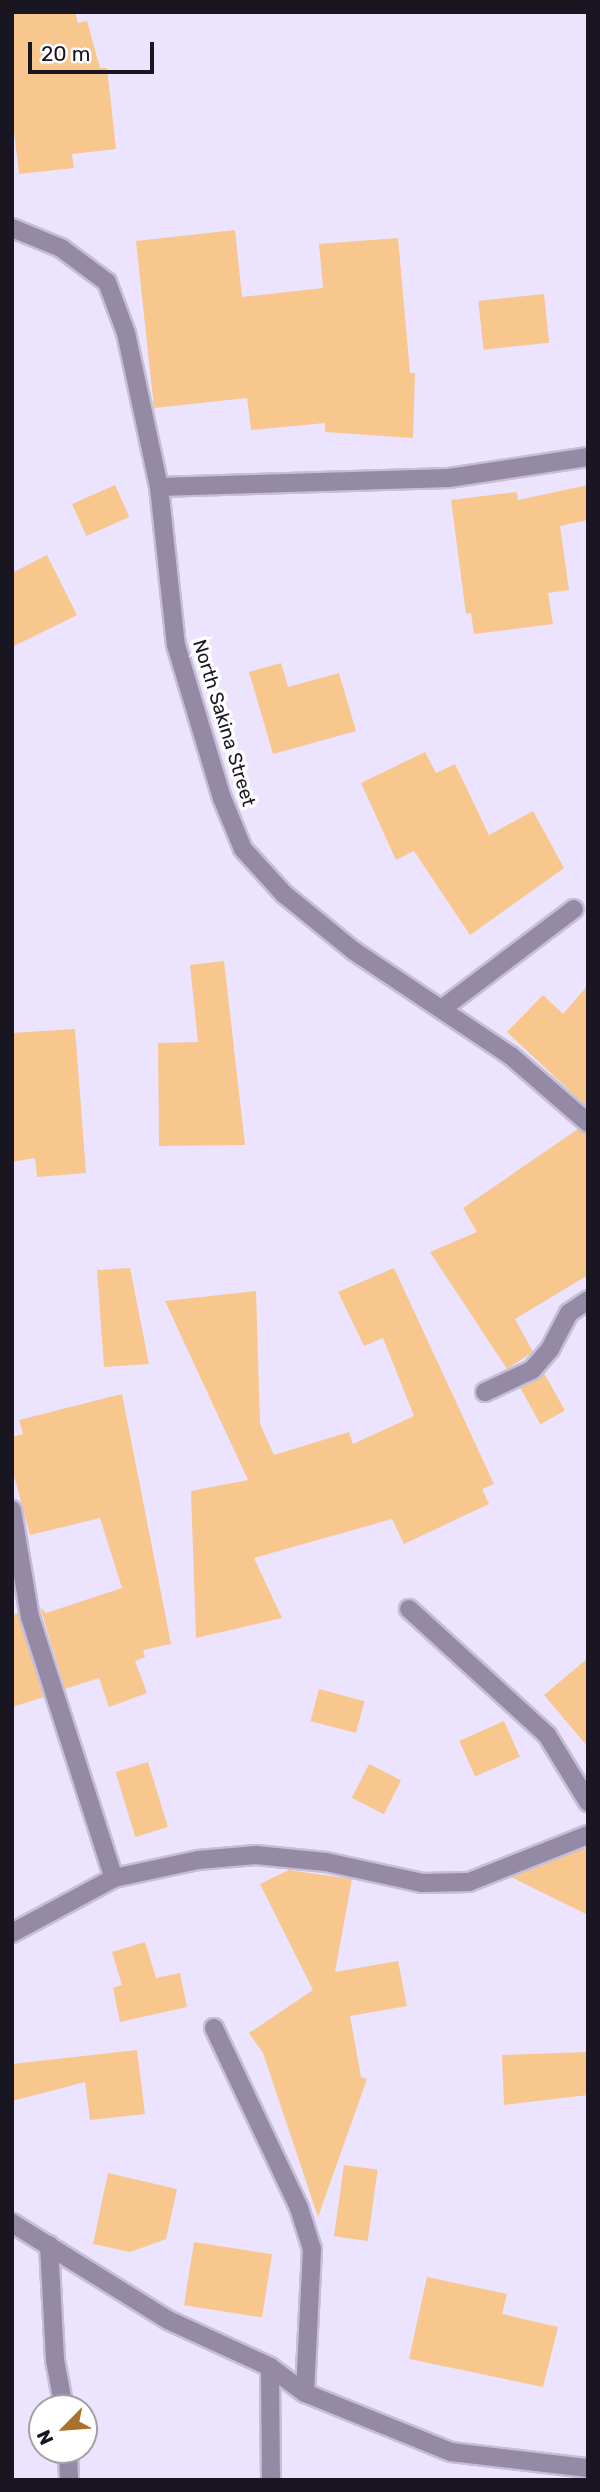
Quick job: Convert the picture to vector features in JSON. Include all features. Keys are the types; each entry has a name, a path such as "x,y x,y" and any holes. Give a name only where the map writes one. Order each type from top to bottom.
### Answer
{"street":[{"name":"North Sakina Street","path":"12,228 61,248 107,282 126,333 159,487 176,646 222,798 243,849 284,894 354,951 511,1055 588,1123"},
{"path":"159,487 449,478 588,457"},
{"path":"443,1008 574,909"},
{"path":"485,1392 532,1370 550,1349 569,1312 588,1300"},
{"path":"12,1510 30,1617 114,1878"},
{"path":"409,1609 547,1735 588,1802"},
{"path":"12,1933 114,1878 198,1860 256,1855 326,1862 422,1883 469,1882 588,1835"},
{"path":"214,2028 299,2207 312,2249 305,2393"},
{"path":"12,2223 168,2320 270,2367 305,2393 451,2452 588,2468"},
{"path":"49,2245 55,2360 61,2394"},
{"path":"270,2367 271,2480"}],"building":[{"path":"12,12 75,12 78,23 87,21 100,68 107,68 116,149 72,154 74,168 19,174 12,114"},
{"path":"235,230 242,297 323,288 319,244 398,238 410,373 415,373 413,438 325,432 325,423 251,430 247,398 154,408 136,241"},
{"path":"544,294 549,343 483,350 478,301"},
{"path":"115,485 129,517 86,536 72,504"},
{"path":"588,485 588,520 560,526 569,590 548,593 553,624 474,634 471,613 466,614 451,500 517,492 518,500"},
{"path":"47,555 77,615 12,647 12,573"},
{"path":"281,663 288,687 339,673 356,731 273,754 249,672"},
{"path":"425,752 436,773 455,764 489,835 533,811 564,868 470,935 414,851 396,860 361,783"},
{"path":"224,961 245,1145 159,1146 158,1043 198,1042 190,965"},
{"path":"588,985 588,1108 507,1032 543,995 563,1014"},
{"path":"75,1029 86,1173 37,1177 35,1158 12,1162 12,1033"},
{"path":"578,1129 588,1134 588,1275 515,1319 533,1352 507,1369 430,1252 477,1232 463,1208"},
{"path":"130,1268 149,1364 104,1367 97,1270"},
{"path":"394,1268 494,1484 482,1489 489,1504 404,1544 392,1519 254,1558 282,1618 196,1638 191,1491 248,1480 165,1301 256,1291 260,1424 274,1455 349,1432 353,1444 414,1416 383,1338 364,1346 338,1292"},
{"path":"544,1373 565,1411 540,1424 520,1387"},
{"path":"122,1394 171,1644 143,1650 145,1657 135,1661 147,1693 109,1707 99,1678 65,1689 40,1607 46,1613 122,1588 100,1518 30,1535 12,1468 12,1437 23,1434 19,1420"},
{"path":"18,1613 44,1697 12,1707 12,1615"},
{"path":"588,1658 588,1747 544,1695"},
{"path":"319,1689 364,1701 356,1733 310,1721"},
{"path":"504,1721 520,1757 475,1777 459,1741"},
{"path":"148,1762 168,1827 135,1837 115,1772"},
{"path":"369,1764 401,1780 384,1814 352,1798"},
{"path":"588,1847 588,1915 511,1877"},
{"path":"289,1870 352,1879 335,1972 398,1961 407,2006 350,2016 361,2077 367,2079 318,2217 263,2053 249,2033 313,1990 260,1884"},
{"path":"145,1942 156,1978 180,1973 187,2007 120,2022 113,1988 122,1985 112,1952"},
{"path":"137,2050 145,2114 90,2120 85,2082 12,2101 12,2064"},
{"path":"588,2052 588,2095 504,2105 502,2055"},
{"path":"344,2165 378,2170 368,2241 334,2236"},
{"path":"108,2173 177,2189 166,2239 130,2252 93,2244"},
{"path":"194,2242 272,2254 262,2318 184,2305"},
{"path":"427,2277 507,2294 502,2314 558,2327 543,2387 409,2359"}]}
